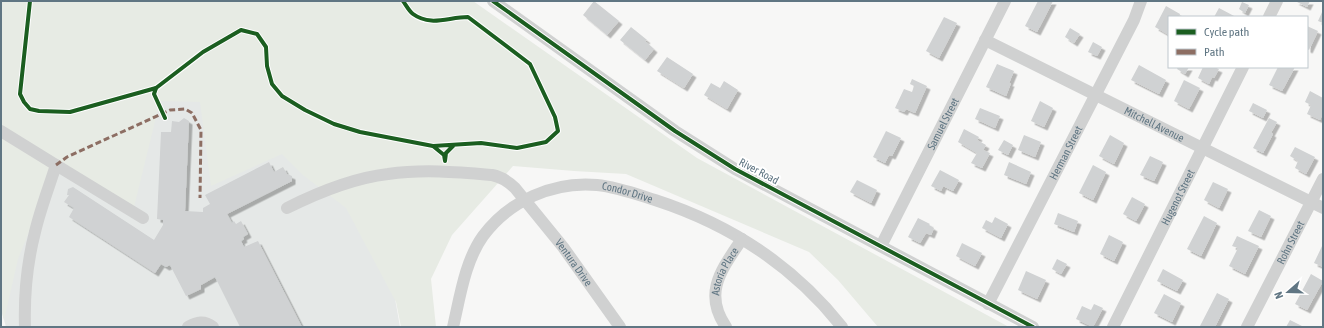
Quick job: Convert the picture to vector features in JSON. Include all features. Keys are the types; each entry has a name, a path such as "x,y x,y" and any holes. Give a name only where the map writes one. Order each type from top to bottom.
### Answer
{"street":[{"name":"River Road","path":"494,1 675,131 735,169 1033,327"},
{"name":"Samuel Street","path":"881,246 1005,1"},
{"name":"Herman Street","path":"988,304 1134,20 1141,1"},
{"path":"1269,16 1277,1"},
{"name":"Mitchell Avenue","path":"985,40 1323,208"},
{"name":"Hugenot Street","path":"1113,327 1242,68"},
{"path":"1,131 143,218"},
{"path":"25,327 26,287 29,259 35,232 56,165"},
{"name":"Ventura Drive","path":"287,208 345,184 388,174 416,171 458,172 500,176 508,181 525,200 567,253 620,327"},
{"name":"Rohn Street","path":"1247,327 1323,179"},
{"name":"Condor Drive","path":"453,327 466,273 471,259 483,237 499,218 509,209 525,200 550,190 571,185 589,184 611,187 694,214 742,239 759,249 798,280 842,327"},
{"name":"Astoria Place","path":"726,327 719,315 717,306 717,282 721,271 742,239"},
{"path":"188,327 200,322 206,323 213,327"}],"shaded area":[{"path":"1,1 473,1 388,258 400,327 6,327 1,309"},
{"path":"1,1 473,1 697,158 1009,327 878,327 838,280 809,252 626,174 513,166 452,235 431,279 436,327 401,327 396,302 346,208 303,175 282,154 211,186 200,102 160,101 134,207 56,165 18,259 4,320 1,309"}],"building":[{"path":"594,1 619,21 607,35 583,15"},
{"path":"1038,1 1053,1 1037,32 1025,26"},
{"path":"1295,1 1310,1 1307,7"},
{"path":"1242,2 1249,5 1245,13 1239,9"},
{"path":"1166,6 1180,14 1179,16 1168,16 1168,34 1155,27"},
{"path":"1219,8 1234,16 1215,16"},
{"path":"1323,10 1323,23 1318,21"},
{"path":"944,17 957,23 939,58 926,51"},
{"path":"1308,26 1318,31 1308,50"},
{"path":"631,27 647,40 645,41 654,49 645,60 620,40"},
{"path":"1070,28 1080,34 1074,43 1065,37"},
{"path":"1093,42 1102,47 1097,56 1088,52"},
{"path":"667,57 693,74 684,88 657,71"},
{"path":"997,64 1014,71 1006,96 986,87"},
{"path":"1139,65 1166,80 1159,94 1131,80"},
{"path":"1178,68 1188,68 1185,74"},
{"path":"1203,68 1219,69 1214,78 1212,77 1209,84 1198,78"},
{"path":"1278,68 1294,68 1282,91 1269,85"},
{"path":"912,79 927,86 915,113 906,109 904,112 895,108 904,89 912,92 914,86 910,84"},
{"path":"1184,80 1200,88 1189,109 1174,101"},
{"path":"724,81 738,90 727,109 704,95 711,83 720,88"},
{"path":"1310,91 1323,98 1323,113 1320,120 1307,114 1311,105 1305,102"},
{"path":"1040,101 1053,108 1044,127 1031,121"},
{"path":"1253,103 1267,110 1263,118 1249,111"},
{"path":"980,108 1000,116 995,128 975,119"},
{"path":"184,118 189,121 185,211 203,212 203,208 210,204 205,195 269,162 274,172 283,167 287,174 292,176 292,181 227,214 232,223 234,221 236,224 241,221 248,234 243,237 244,239 241,241 244,247 258,241 302,327 240,327 215,277 201,285 201,289 186,296 170,265 166,267 161,264 155,273 69,217 74,208 64,202 69,195 67,195 68,189 73,187 154,240 163,225 163,220 157,219 161,132 171,132 172,121 179,122"},
{"path":"1269,118 1277,122 1271,133 1273,134 1263,153 1253,148"},
{"path":"964,129 979,137 977,140 986,145 983,150 990,153 982,168 971,163 977,153 958,142"},
{"path":"886,131 901,138 892,156 889,155 885,163 873,157"},
{"path":"1024,135 1041,142 1035,157 1018,150"},
{"path":"1110,135 1124,143 1114,164 1099,156"},
{"path":"1004,140 1013,145 1008,155 998,150"},
{"path":"1295,147 1315,157 1306,174 1295,168 1298,161 1290,156"},
{"path":"1150,156 1163,162 1154,181 1140,175"},
{"path":"1009,162 1031,172 1026,184 1004,175"},
{"path":"1093,165 1106,172 1093,200 1079,193"},
{"path":"940,170 959,180 953,191 943,186 941,191 931,186"},
{"path":"857,180 877,190 871,203 850,192"},
{"path":"1213,182 1228,189 1219,208 1204,200"},
{"path":"1132,197 1145,204 1136,221 1123,214"},
{"path":"1259,210 1271,216 1261,237 1248,231"},
{"path":"1058,213 1078,221 1074,232 1054,224"},
{"path":"1204,216 1217,223 1201,256 1187,249"},
{"path":"995,217 1008,224 1001,238 982,228 986,220 992,223"},
{"path":"918,218 930,224 929,225 934,228 931,235 926,233 920,243 908,237"},
{"path":"1109,235 1123,242 1114,261 1100,254"},
{"path":"1237,236 1259,246 1245,274 1229,266 1238,248 1232,246"},
{"path":"962,243 982,253 975,266 956,256"},
{"path":"1323,244 1323,267 1314,263"},
{"path":"1057,259 1067,264 1061,274 1052,269"},
{"path":"1163,269 1183,280 1177,291 1157,281"},
{"path":"1026,271 1046,280 1037,299 1018,290"},
{"path":"1311,274 1323,281 1307,310 1295,304"},
{"path":"1217,293 1229,299 1215,327 1200,326"},
{"path":"1164,294 1181,303 1172,322 1154,313"},
{"path":"1094,304 1103,308 1093,327 1076,319 1082,306 1091,310"},
{"path":"1290,320 1304,327 1286,327"}],"marked path":[{"path":"56,165 67,157 170,110 185,109 192,113 201,130 200,198"}],"cycle path":[{"path":"30,1 20,94 30,109 39,111 70,112 156,88"},
{"path":"403,1 413,14 426,20 433,21 468,17 530,64 555,117 558,131 546,142 517,148 481,143 433,146 444,155 445,161 446,153 454,145"},
{"path":"493,1 675,131 735,169 1033,327"},
{"path":"165,118 154,94 156,88 203,52 241,30 257,34 266,47 267,66 272,84 282,96 305,110 334,124 360,132 433,146"}]}
